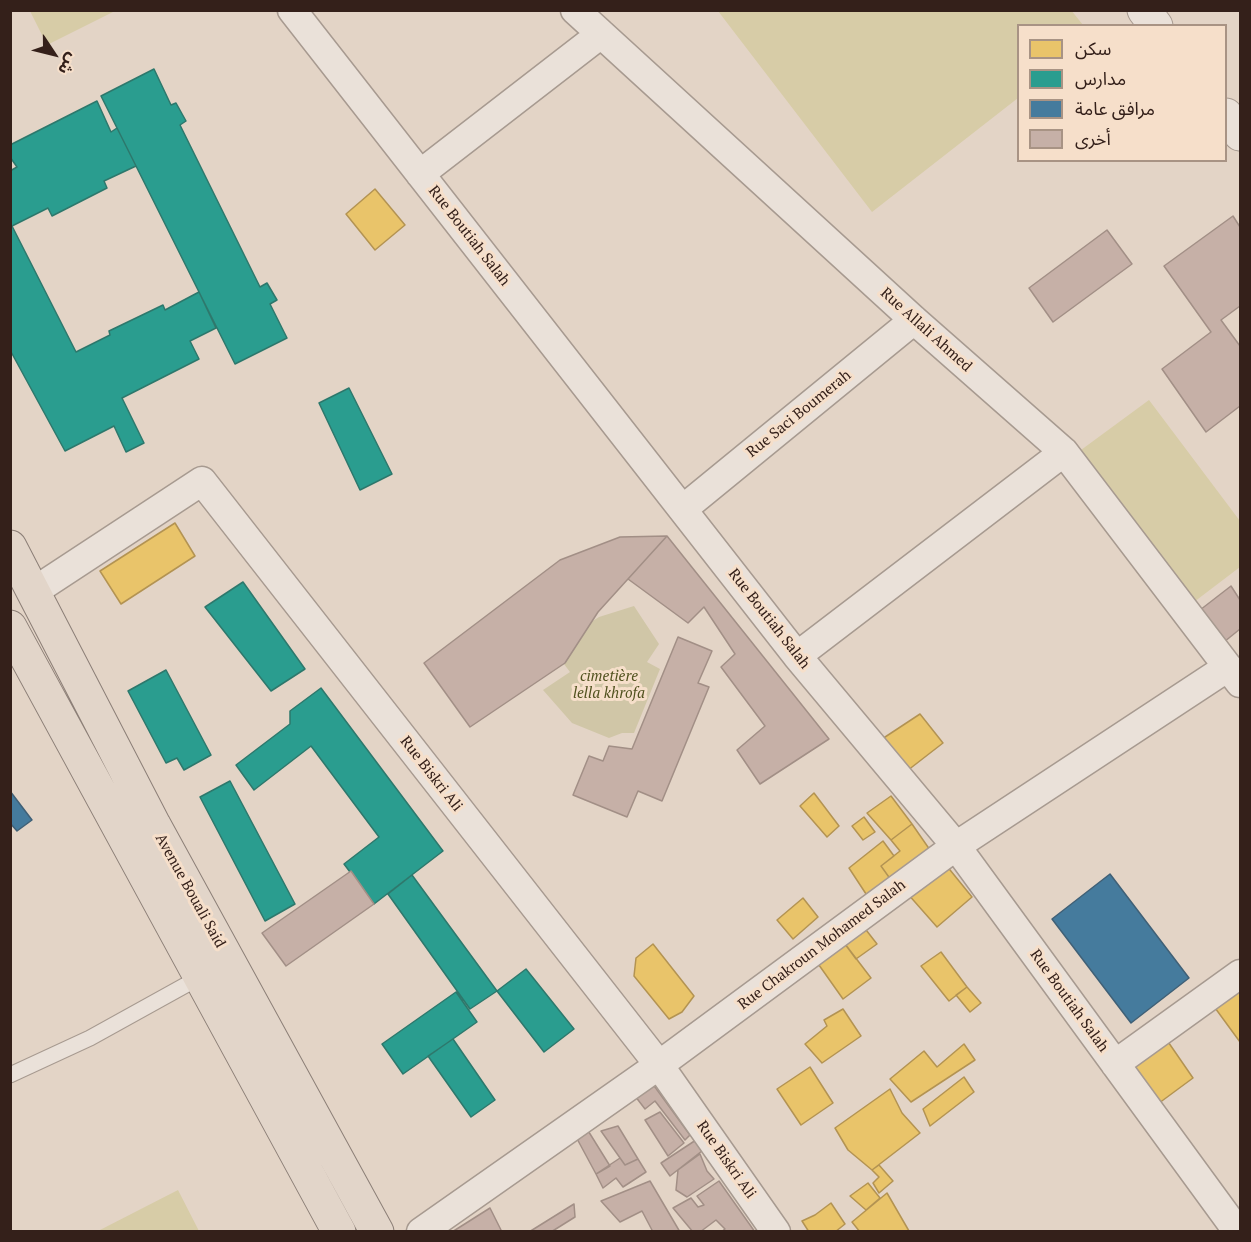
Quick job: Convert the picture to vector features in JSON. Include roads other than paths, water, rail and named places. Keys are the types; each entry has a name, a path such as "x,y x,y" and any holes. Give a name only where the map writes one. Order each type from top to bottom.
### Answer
{"main road":[{"name":"Avenue Bouali Said","path":"10,547 154,825 377,1232"},
{"path":"10,627 339,1232"}],"street":[{"name":"Rue Boutiah Salah","path":"292,10 797,656 956,846 1238,1232"},
{"name":"Rue Allali Ahmed","path":"575,10 914,320 1064,452 1234,675"},
{"path":"1144,10 1154,24"},
{"path":"420,174 601,34"},
{"path":"1227,116 1240,134"},
{"name":"Rue Saci Boumerah","path":"683,508 914,320"},
{"path":"797,656 1064,452"},
{"name":"Rue Biskri Ali","path":"33,592 202,481 659,1065 776,1232"},
{"name":"Rue Chakroun Mohamed Salah","path":"421,1232 659,1065 956,846 1234,675"},
{"path":"1115,1064 1240,974"}],"lane":[{"path":"10,1075 90,1038 229,961"}],"park label":[{"name":"cimetière lella khrofa","path":"609,686"}]}
